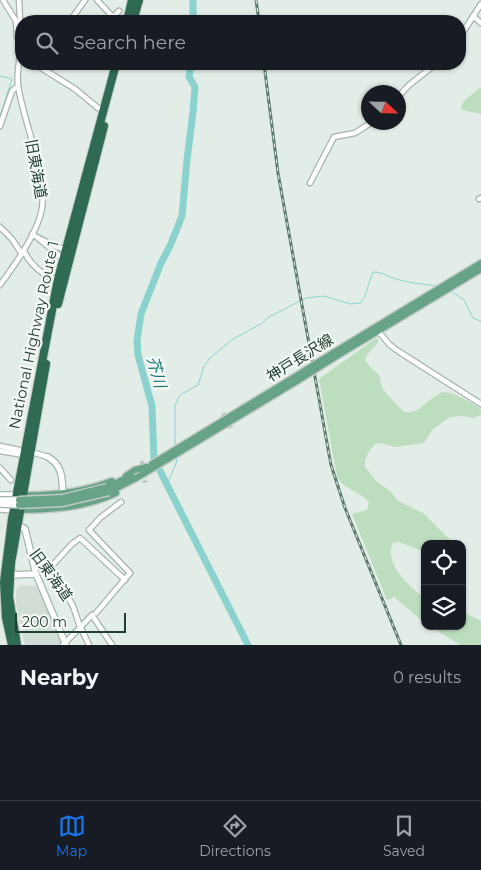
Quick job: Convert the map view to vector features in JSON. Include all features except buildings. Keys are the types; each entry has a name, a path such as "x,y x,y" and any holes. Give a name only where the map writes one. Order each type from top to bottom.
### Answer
{"highway":[{"path":"128,15 132,0"},
{"path":"135,15 139,0"},
{"name":"National Highway Route 1","path":"17,645 10,608 10,576 17,524 21,452 65,249 114,70"},
{"name":"National Highway Route 1","path":"12,645 6,618 4,582 7,549 60,296 119,70"}],"main road":[{"path":"469,272 481,263"},
{"path":"469,272 481,269"},
{"name":"神戸長沢線","path":"18,502 49,510 76,506 148,471 469,272"},
{"name":"神戸長沢線","path":"18,502 62,503 108,490"},
{"name":"神戸長沢線","path":"18,502 75,492 108,490"}],"street":[{"path":"2,0 15,20"},
{"name":"旧東海道","path":"19,0 20,15"},
{"path":"74,15 85,0"},
{"path":"97,0 111,15"},
{"path":"466,28 481,4"},
{"path":"115,15 119,11"},
{"path":"473,16 481,23"},
{"name":"旧東海道","path":"0,285 23,253 41,214 42,190 18,86 20,70"},
{"path":"44,70 103,110"},
{"path":"406,89 429,70"},
{"path":"0,126 12,91 18,86"},
{"path":"310,183 334,137 355,133 361,129"},
{"path":"0,227 34,266 58,279"},
{"path":"32,234 65,249"},
{"path":"38,237 54,248"},
{"path":"38,237 42,243 59,254 63,259"},
{"path":"377,329 398,351 481,404"},
{"path":"0,446 21,452"},
{"path":"0,451 21,452"},
{"path":"35,453 48,457 60,468 63,494"},
{"path":"0,468 11,480"},
{"path":"0,495 18,502"},
{"path":"0,500 18,502"},
{"path":"0,504 18,502"},
{"path":"0,509 18,502"},
{"path":"96,613 130,573 89,530 100,518 121,502"},
{"name":"旧東海道","path":"17,524 23,526 26,531 30,551 64,590 73,606 89,645"},
{"path":"48,570 80,538 125,580"},
{"path":"30,551 36,574 65,644 92,615 112,645"},
{"path":"10,576 36,574"}],"shaded area":[{"path":"20,585 37,586 62,645 25,645 16,605 16,590"}],"green space":[{"path":"481,87 481,114 462,110 461,107 464,101"},
{"path":"376,338 379,341 365,360 380,376 384,391 403,411 414,411 435,396 445,392 459,396 481,409 481,415 473,418 462,416 450,417 433,429 424,443 395,447 381,443 375,444 365,461 365,467 376,481 391,492 398,501 423,513 452,540 421,540 421,550 399,542 393,543 391,550 395,566 412,588 421,595 421,620 394,597 387,600 352,514 367,510 369,502 343,484 337,477 319,379"},
{"path":"466,613 481,621 481,645 460,645 436,630 466,630"}],"waterway":[{"name":"芥川","path":"193,0 193,15"},
{"name":"芥川","path":"190,70 189,77 195,87 182,216 141,314 137,341 138,355 152,406 154,459 248,645"},
{"path":"0,76 12,79 0,116"},
{"path":"175,447 175,405 180,395 198,385 204,366 210,358 233,339 261,324 269,317 306,298 324,296 350,304 360,303 373,272 404,281 438,286"},
{"path":"451,291 464,300 473,318 481,321"},
{"path":"165,484 168,482 177,461 176,458"}],"tunnel":[{"path":"54,248 75,263"},
{"path":"223,413 231,428"},
{"path":"142,461 145,483"}],"railway":[{"path":"256,0 258,15"},
{"path":"265,70 278,173 331,465 345,508 401,645"}]}
